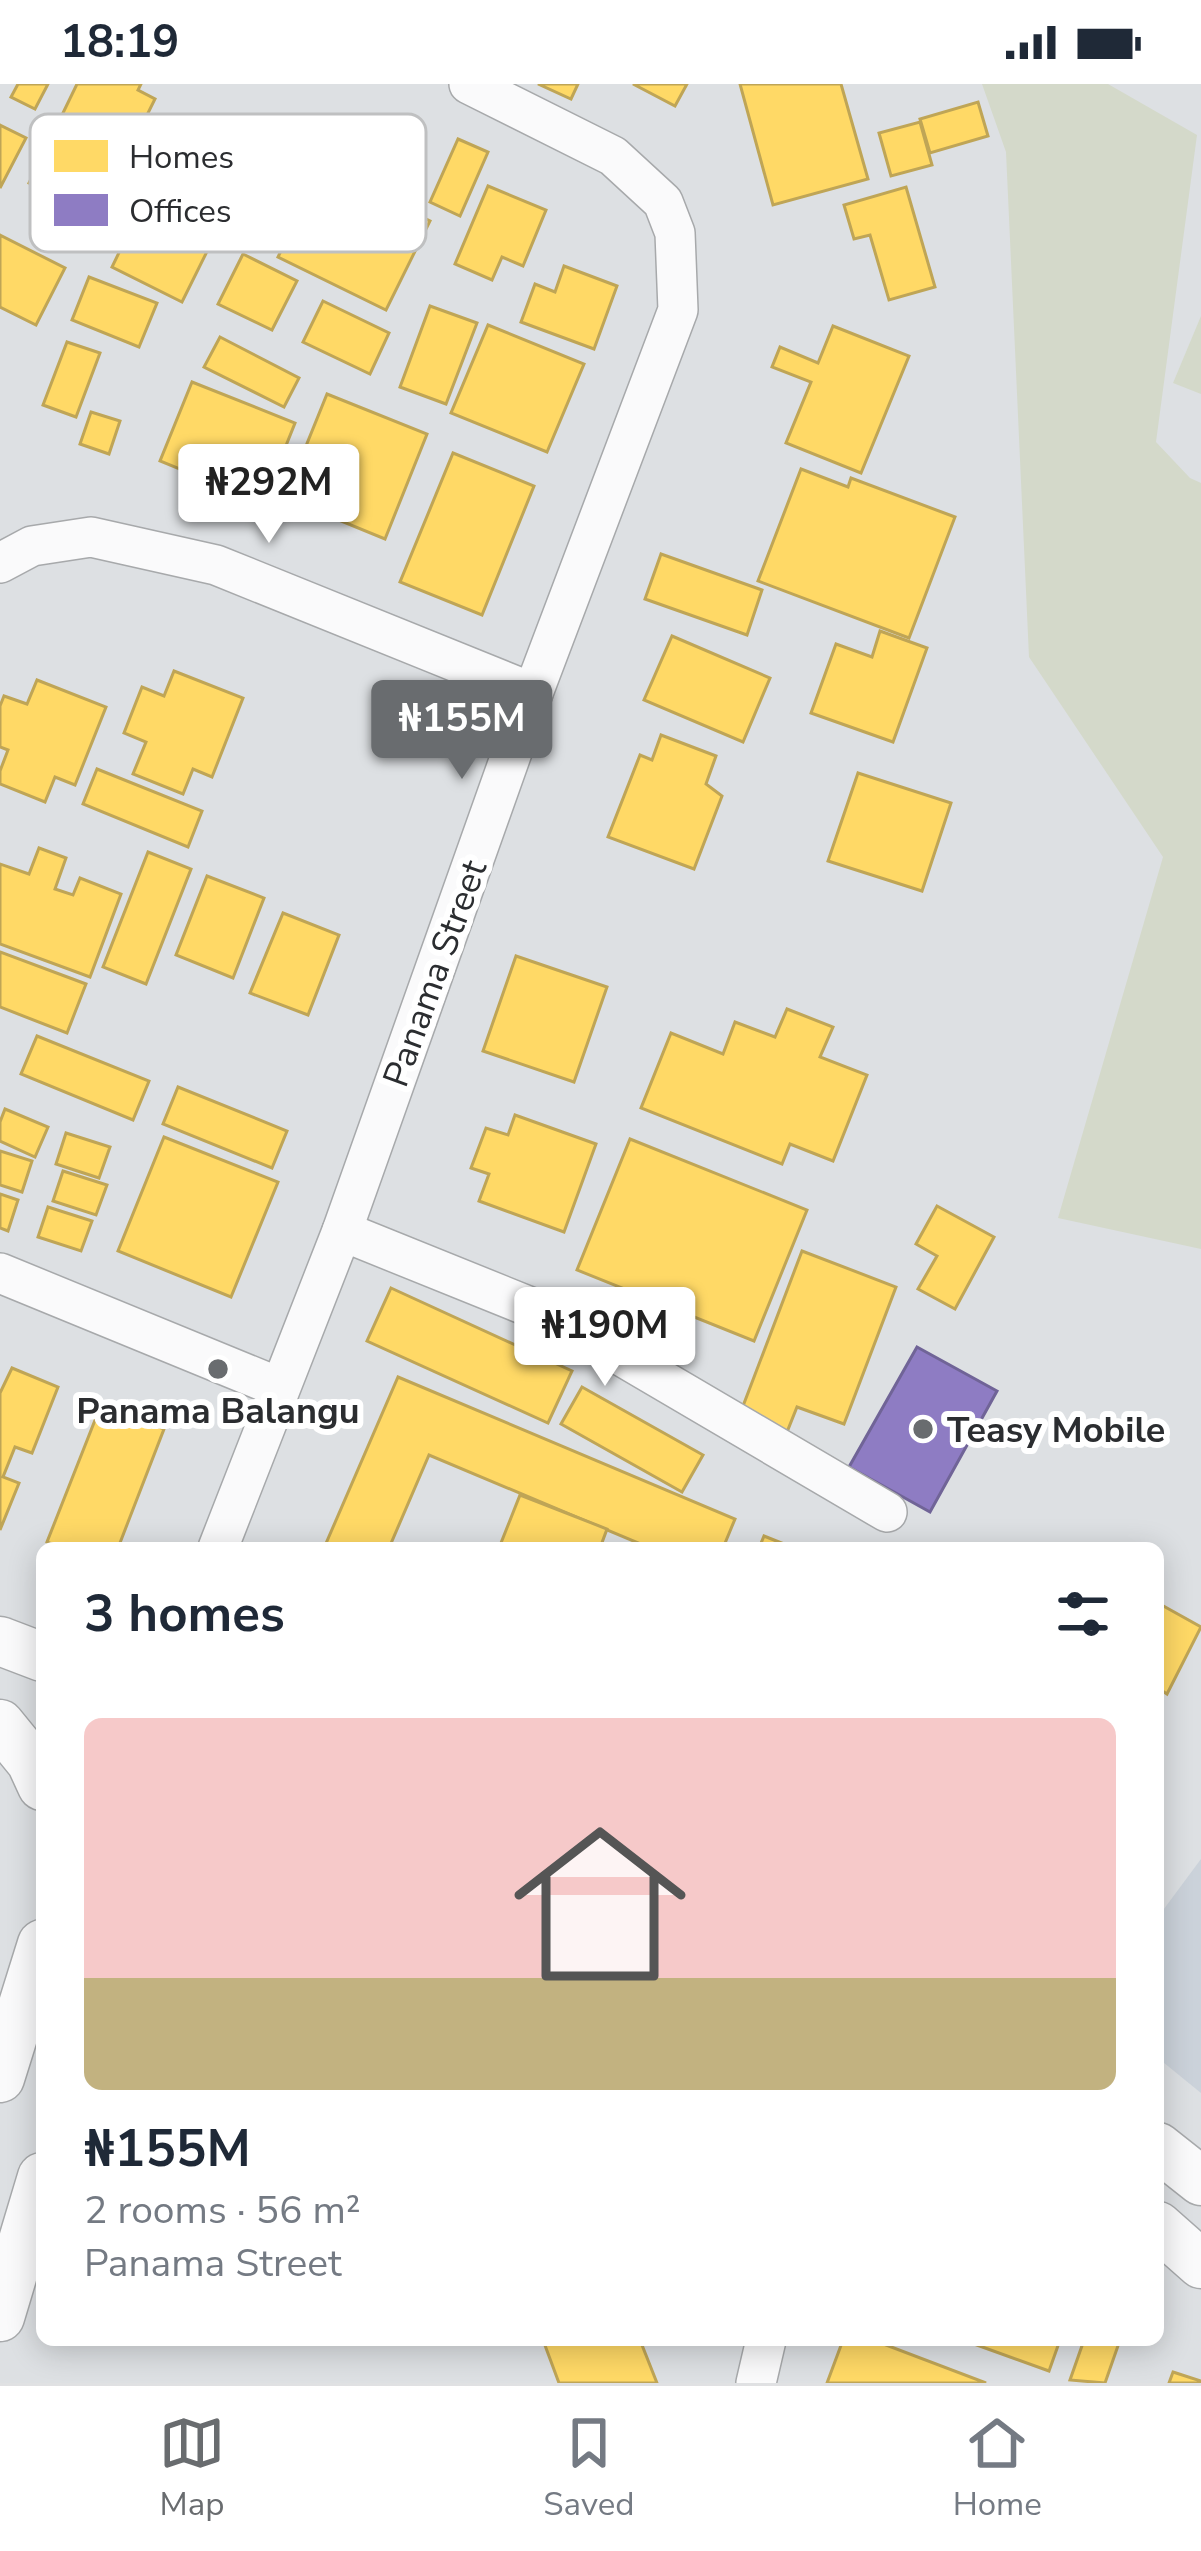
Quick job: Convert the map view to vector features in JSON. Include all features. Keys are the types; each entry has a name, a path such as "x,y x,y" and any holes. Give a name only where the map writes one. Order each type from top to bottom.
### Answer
{"street":[{"name":"Panama Street","path":"220,1542 342,1231 533,693 678,310 680,265 663,202 613,156 469,84"},
{"path":"0,563 32,546 92,537 217,565 533,693"},
{"path":"342,1231 556,1316 887,1512"},
{"path":"0,1274 278,1387"},
{"path":"0,1641 36,1655"},
{"path":"0,1712 36,1726"},
{"path":"0,1724 36,1773"},
{"path":"0,2078 36,1963"},
{"path":"1164,2152 1201,2181"},
{"path":"0,2317 36,2197"},
{"path":"1164,2231 1201,2264"},
{"path":"756,2383 765,2346"}],"shaded area":[{"path":"1201,1859 1201,2093 1164,2063 1164,1909"}],"green space":[{"path":"982,84 1108,84 1197,135 1156,442 1190,478 1201,483 1201,1249 1058,1218 1163,857 1029,657 1006,152"},
{"path":"1201,316 1201,394 1173,383"}],"building: Homes":[{"path":"18,84 48,84 35,109 11,97"},
{"path":"77,84 141,84 138,90 155,99 148,114 62,114"},
{"path":"538,84 578,84 571,99"},
{"path":"633,84 687,84 675,106"},
{"path":"740,84 841,84 868,179 773,205"},
{"path":"978,102 988,136 930,153 920,119"},
{"path":"920,122 932,165 891,176 879,133"},
{"path":"0,125 26,138 0,188"},
{"path":"458,139 488,152 460,216 430,202"},
{"path":"488,186 546,210 523,266 502,257 492,280 455,264"},
{"path":"906,187 935,287 889,300 870,235 854,239 844,205"},
{"path":"0,235 65,268 36,325 0,307"},
{"path":"119,252 207,252 182,302 112,267"},
{"path":"280,252 415,252 386,310 278,257"},
{"path":"243,254 297,281 272,330 218,304"},
{"path":"564,266 617,286 594,349 521,322 535,284 555,292"},
{"path":"89,277 157,303 139,347 72,320"},
{"path":"323,301 389,333 370,374 303,342"},
{"path":"430,306 477,323 446,404 400,387"},
{"path":"488,325 584,364 547,452 451,413"},
{"path":"833,326 909,356 861,473 786,443 811,382 772,367 780,347 818,363"},
{"path":"220,337 299,378 284,407 204,367"},
{"path":"67,342 100,353 76,417 43,405"},
{"path":"192,382 295,423 263,503 160,461"},
{"path":"327,394 427,434 385,539 285,498"},
{"path":"91,412 120,421 109,454 80,444"},
{"path":"453,453 534,486 482,615 400,582"},
{"path":"801,469 848,487 851,478 955,517 909,638 758,581"},
{"path":"661,554 762,590 747,635 645,599"},
{"path":"880,631 927,648 893,742 811,713 836,644 872,657"},
{"path":"672,636 770,678 743,742 644,700"},
{"path":"174,671 243,698 212,777 193,769 183,794 133,774 146,742 124,733 142,687 164,696"},
{"path":"37,680 106,707 75,785 55,777 45,802 0,784 8,750 0,747 0,706 4,696 27,704"},
{"path":"661,735 716,756 706,784 722,796 694,869 608,837 640,755 652,760"},
{"path":"97,769 202,811 188,847 83,804"},
{"path":"858,773 951,803 922,891 828,861"},
{"path":"39,848 66,858 55,889 73,895 80,878 121,894 90,977 0,944 0,864 29,874"},
{"path":"148,852 191,869 146,984 103,967"},
{"path":"207,876 264,898 233,978 176,955"},
{"path":"283,913 339,935 308,1015 250,993"},
{"path":"0,952 86,984 67,1033 0,1007"},
{"path":"516,956 607,987 574,1082 483,1051"},
{"path":"787,1009 833,1027 820,1057 867,1075 833,1161 790,1144 782,1164 641,1108 671,1033 723,1054 735,1022 775,1037"},
{"path":"37,1036 149,1081 133,1120 21,1074"},
{"path":"178,1087 287,1131 272,1168 163,1124"},
{"path":"5,1109 48,1127 35,1157 0,1141"},
{"path":"515,1115 596,1144 564,1232 479,1201 489,1174 471,1168 486,1128 508,1135"},
{"path":"66,1133 110,1147 99,1178 56,1164"},
{"path":"164,1137 278,1182 231,1297 118,1251"},
{"path":"630,1139 807,1210 754,1341 577,1270"},
{"path":"0,1151 32,1161 22,1192 0,1185"},
{"path":"63,1171 107,1185 96,1215 53,1201"},
{"path":"0,1194 18,1200 8,1231 0,1228"},
{"path":"937,1206 994,1237 955,1309 918,1289 937,1256 916,1244"},
{"path":"48,1207 92,1221 81,1251 38,1237"},
{"path":"802,1251 896,1287 844,1424 797,1407 787,1432 740,1414"},
{"path":"391,1288 572,1371 548,1423 367,1341"},
{"path":"12,1368 58,1387 32,1453 15,1447 3,1477 19,1483 0,1530 0,1393"},
{"path":"398,1377 735,1519 725,1542 636,1542 429,1455 392,1542 327,1542"},
{"path":"582,1387 703,1455 682,1492 561,1424"},
{"path":"101,1405 164,1429 120,1542 47,1542"},
{"path":"520,1495 607,1529 602,1542 501,1542"},
{"path":"1164,1606 1201,1627 1167,1694 1164,1692"},
{"path":"545,2346 642,2346 657,2383 559,2383"},
{"path":"841,2346 889,2346 986,2383 827,2383"},
{"path":"980,2346 1058,2346 1049,2371"},
{"path":"1082,2346 1118,2346 1105,2383 1070,2380"},
{"path":"1173,2372 1201,2381 1201,2383 1169,2383"}],"building: Offices":[{"name":"Teasy Mobile","path":"917,1347 997,1391 930,1512 849,1467"}],"place":[{"name":"Panama Balangu","path":"218,1369"},
{"name":"Teasy Mobile","path":"923,1429"}]}
